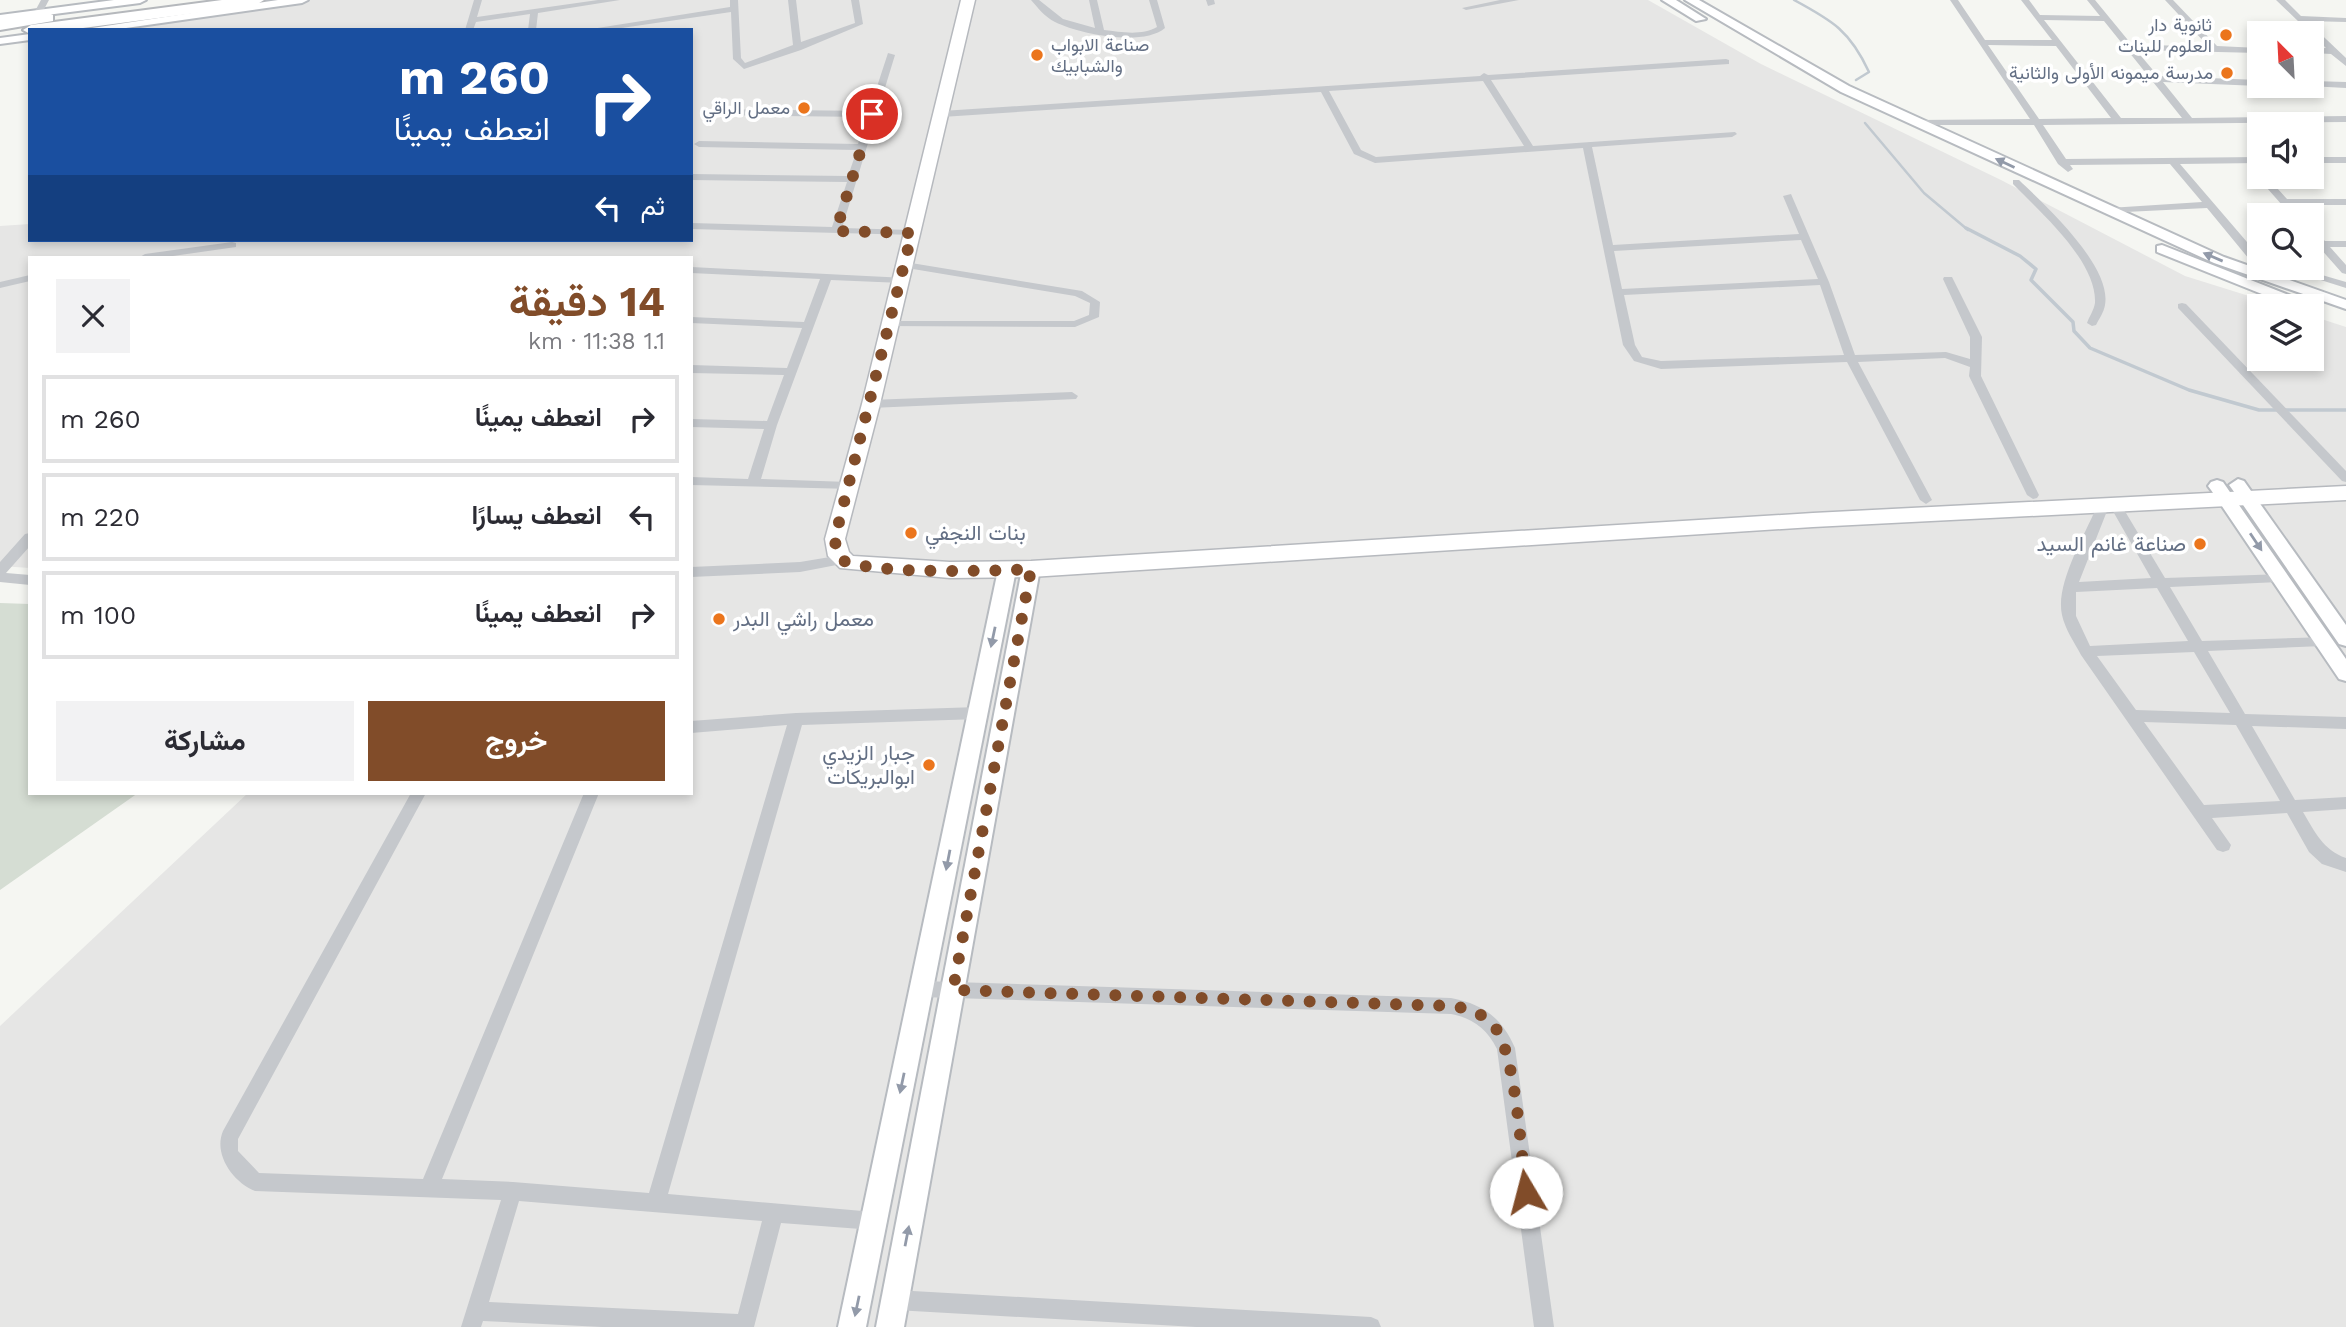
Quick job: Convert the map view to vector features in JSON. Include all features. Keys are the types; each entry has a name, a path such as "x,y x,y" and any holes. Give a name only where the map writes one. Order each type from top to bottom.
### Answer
{"highway":[{"path":"0,25 188,0"},
{"path":"45,28 257,0"},
{"path":"0,34 28,30"}],"main road":[{"path":"968,0 871,404 835,538 836,551 842,560 864,566 1007,570 1800,521 2110,506 2346,478"},
{"path":"1041,568 1104,552 1926,500 2033,495 2346,493"}],"street":[{"path":"38,13 45,0"},
{"path":"0,18 140,0"},
{"path":"99,28 302,0"},
{"path":"469,28 478,0"},
{"path":"471,20 617,0"},
{"path":"792,0 799,48"},
{"path":"603,28 673,18 734,5 740,65 799,48 859,24 855,0"},
{"path":"1035,0 1061,22 1100,31 1156,33 1161,28 1153,0"},
{"path":"1093,0 1100,31"},
{"path":"1466,8 1516,0"},
{"path":"1668,0 1811,85 2217,274 2272,294"},
{"path":"1691,0 1807,70 1941,134 2258,275 2346,305"},
{"path":"1954,0 2065,165 2247,160"},
{"path":"2025,0 2118,121"},
{"path":"2091,0 2189,120"},
{"path":"2169,0 2214,49"},
{"path":"2280,0 2346,63"},
{"path":"532,28 534,11"},
{"path":"2038,17 2106,19"},
{"path":"672,28 673,18"},
{"path":"2299,18 2346,20"},
{"path":"0,41 28,37"},
{"path":"1981,42 2058,43"},
{"path":"2128,47 2247,50"},
{"path":"2324,51 2334,51"},
{"path":"836,231 891,55"},
{"path":"942,114 1483,76 1726,62"},
{"path":"1483,76 1530,149"},
{"path":"2156,79 2247,82"},
{"path":"2324,84 2346,85"},
{"path":"1324,89 1357,152 1367,158 1732,134"},
{"path":"708,112 872,114"},
{"path":"1917,122 2346,119"},
{"path":"1924,138 1941,134"},
{"path":"699,144 861,147"},
{"path":"1587,145 1629,345 1632,354 1646,363 1852,360 1945,355 1975,365"},
{"path":"2324,160 2346,160"},
{"path":"2173,161 2247,250"},
{"path":"693,177 852,179"},
{"path":"2016,182 2081,253 2097,285 2100,304 2092,323"},
{"path":"2272,189 2284,202 2346,202"},
{"path":"1788,196 1824,282 1852,360 1926,500"},
{"path":"2109,211 2210,205"},
{"path":"693,226 912,233"},
{"path":"1608,248 1806,237"},
{"path":"151,256 233,243"},
{"path":"2324,244 2346,244"},
{"path":"2324,247 2346,271"},
{"path":"693,270 827,276 903,272 1078,293 1095,302 1094,317 1074,324 890,324"},
{"path":"753,484 771,425 827,276"},
{"path":"0,285 28,278"},
{"path":"1948,279 1976,337 1975,376 2033,495"},
{"path":"2324,279 2346,285"},
{"path":"1619,292 1824,282"},
{"path":"2182,306 2346,478"},
{"path":"2324,313 2346,319"},
{"path":"693,320 807,325"},
{"path":"693,369 791,372"},
{"path":"871,404 1072,396"},
{"path":"693,423 771,425"},
{"path":"693,481 849,486"},
{"path":"2232,493 2280,577 2346,674"},
{"path":"2232,493 2346,639"},
{"path":"2110,506 2198,646 2315,847 2328,859 2346,866"},
{"path":"2110,506 2071,587 2067,608 2086,651 2223,845"},
{"path":"0,571 28,539"},
{"path":"693,572 800,567 842,560"},
{"path":"890,1327 953,990 1041,568"},
{"path":"852,1327 1007,570"},
{"path":"0,577 28,580"},
{"path":"2071,587 2280,577"},
{"path":"2086,651 2323,641"},
{"path":"693,727 796,719 978,713"},
{"path":"2133,716 2346,723"},
{"path":"656,1202 796,719"},
{"path":"418,795 229,1138 229,1155 255,1182 513,1192 874,1221"},
{"path":"429,1187 591,795"},
{"path":"2200,812 2346,803"},
{"path":"921,989 1451,1006 1478,1013 1493,1025 1506,1048 1544,1327"},
{"path":"513,1192 475,1319 744,1326 774,1212"},
{"path":"895,1300 1226,1322 1371,1327"}],"shaded area":[{"path":"288,0 1648,0 1761,64 2001,180 2185,276 2247,295 2247,371 2324,371 2324,320 2346,327 2346,1327 0,1327 0,1026 246,795 693,795 693,256 28,256 28,568 0,566 0,226 28,224 28,242 693,242 693,28 132,28 134,21"},
{"path":"0,603 28,604 28,795 135,795 0,890"}],"waterway":[{"path":"1794,0 1830,21 1855,46 1869,72 1856,80"},
{"path":"1865,123 1924,193 1968,230"},
{"path":"1966,228 2020,256 2036,269 2031,280 2073,322 2074,331 2090,348 2189,390 2259,410 2346,410"}],"place":[{"name":"ثانوية دار العلوم للبنات","path":"2226,35"},
{"name":"صناعة الابواب والشبابيك","path":"1037,55"},
{"name":"مدرسة ميمونه الأولى والثانية","path":"2227,73"},
{"name":"معمل الراقي","path":"804,108"},
{"name":"بنات النجفي","path":"911,533"},
{"name":"صناعة غانم السيد","path":"2200,544"},
{"name":"معمل راشي البدر","path":"719,619"},
{"name":"جبار الزيدي ابوالبريكات","path":"929,765"}],"route":[{"path":"872,114 836,231 912,233 871,404 835,538 836,551 842,560 864,566 950,570 1031,569 953,990 1451,1006 1470,1010 1493,1025 1506,1048 1526,1192"}]}
